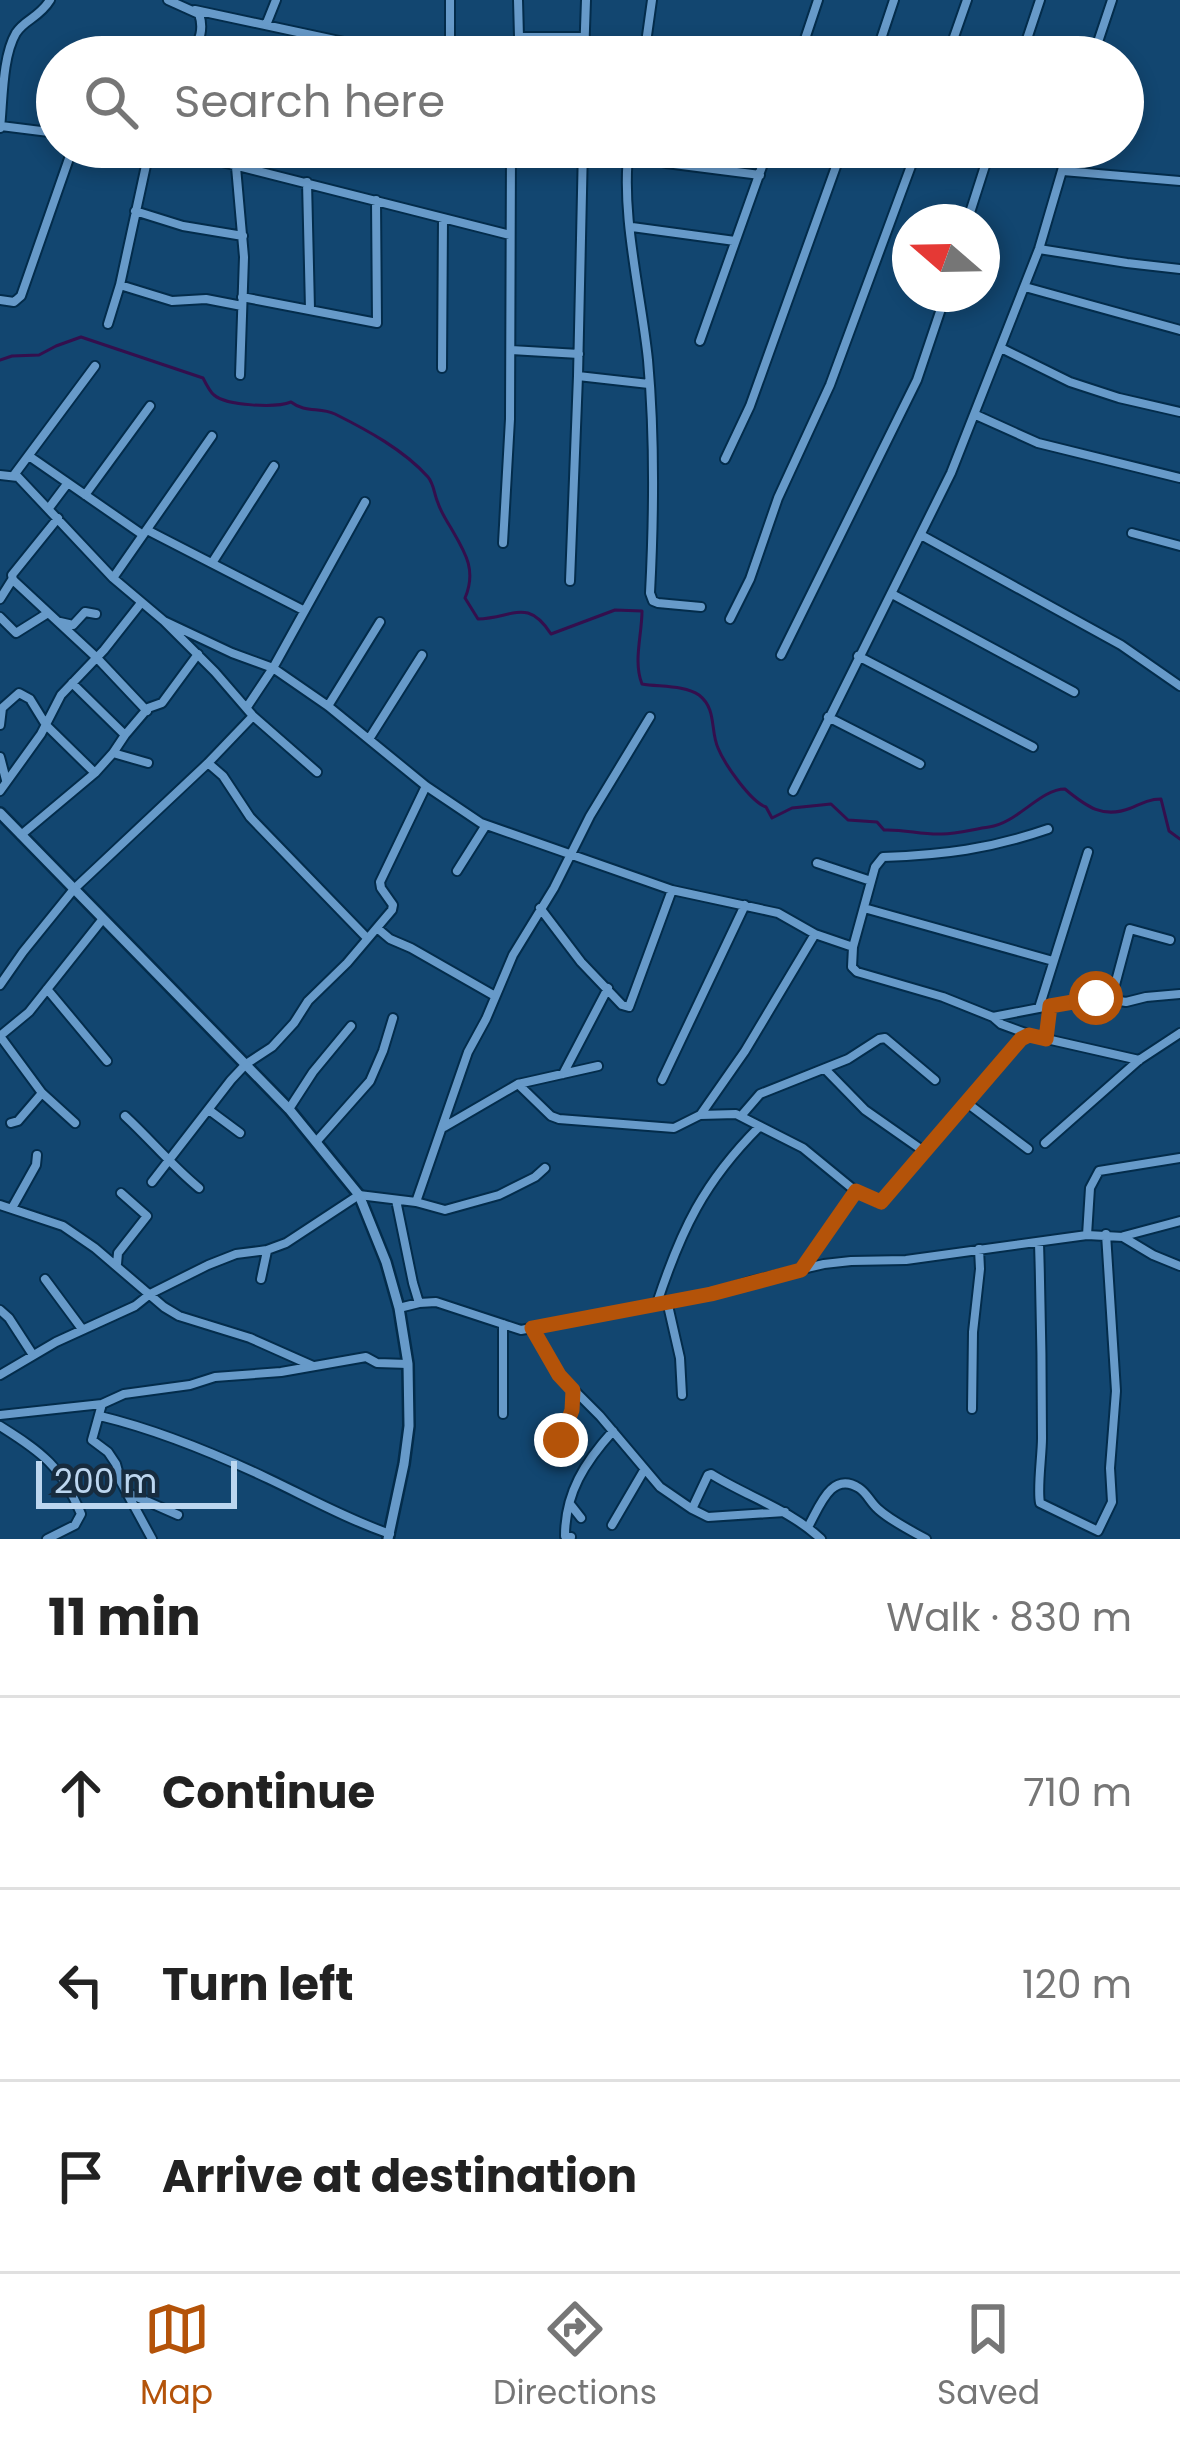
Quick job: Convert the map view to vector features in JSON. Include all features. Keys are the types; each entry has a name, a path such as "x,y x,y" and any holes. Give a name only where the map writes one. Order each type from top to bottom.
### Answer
{"street":[{"path":"36,131 0,127 1,92 16,33 50,0"},
{"path":"168,0 309,36"},
{"path":"266,26 276,0"},
{"path":"449,36 450,0"},
{"path":"518,0 519,36"},
{"path":"585,36 586,0"},
{"path":"647,36 652,0"},
{"path":"806,36 818,0"},
{"path":"881,36 894,0"},
{"path":"954,36 967,0"},
{"path":"1028,36 1040,0"},
{"path":"1100,36 1112,0"},
{"path":"195,10 202,24 198,36"},
{"path":"0,300 14,302 21,296 66,168"},
{"path":"108,324 145,168"},
{"path":"236,168 243,236 240,375"},
{"path":"245,168 509,235"},
{"path":"503,543 511,350 511,168"},
{"path":"570,581 583,168"},
{"path":"627,168 650,384 651,597 658,603 701,608"},
{"path":"705,168 760,175"},
{"path":"700,341 762,168"},
{"path":"725,459 749,406 835,168"},
{"path":"730,619 843,353 910,168"},
{"path":"973,204 984,168"},
{"path":"793,790 921,536 976,415 1039,249 1064,168"},
{"path":"1063,171 1180,181"},
{"path":"307,182 310,309"},
{"path":"120,286 172,301 242,301 377,323 376,200"},
{"path":"135,212 243,236"},
{"path":"442,368 443,218"},
{"path":"632,227 735,241"},
{"path":"1039,249 1180,268"},
{"path":"1024,287 1180,330"},
{"path":"781,656 917,380 940,312"},
{"path":"1001,348 1070,382 1180,412"},
{"path":"511,350 579,354"},
{"path":"14,475 95,366"},
{"path":"578,376 650,384"},
{"path":"85,495 150,406"},
{"path":"976,415 1038,442 1180,478"},
{"path":"112,578 212,436"},
{"path":"29,456 145,532 303,610"},
{"path":"212,563 274,466"},
{"path":"0,475 14,475 112,578 164,621 250,711 317,772"},
{"path":"49,508 67,484"},
{"path":"0,985 74,890 208,763 250,711 365,502"},
{"path":"0,599 12,575 58,518"},
{"path":"1132,533 1180,545"},
{"path":"921,536 1121,645 1180,686"},
{"path":"13,580 147,711"},
{"path":"892,594 1074,692"},
{"path":"0,791 46,725 61,694 141,604"},
{"path":"58,622 73,625 86,612 96,614"},
{"path":"0,617 16,633 48,613"},
{"path":"164,621 273,668 426,786 485,825 672,890 778,913 814,934 853,946"},
{"path":"328,706 380,622"},
{"path":"21,835 94,773 147,711 162,703 198,654"},
{"path":"369,739 422,655"},
{"path":"858,656 1034,747"},
{"path":"72,683 125,735"},
{"path":"0,725 2,708 19,693 30,699 46,725 94,773"},
{"path":"828,717 920,764"},
{"path":"416,1202 468,1052 512,955 650,718"},
{"path":"113,753 148,763"},
{"path":"0,757 7,782"},
{"path":"208,763 223,776 250,817 368,938"},
{"path":"152,1182 245,1064 272,1047 308,1000 393,908 380,882 426,786"},
{"path":"0,813 289,1109 359,1195 386,1262 408,1364 409,1426 389,1536 163,1433 100,1416"},
{"path":"457,871 485,825"},
{"path":"1048,829 1002,845 947,855 883,857 875,867 853,946 852,967 1002,1018 1096,998 1126,1002 1180,994"},
{"path":"1039,1008 1088,853"},
{"path":"817,863 872,881"},
{"path":"540,908 581,962 629,1007 672,890"},
{"path":"662,1080 745,905"},
{"path":"864,908 1054,961"},
{"path":"75,1123 42,1093 0,1036 29,1012 102,920"},
{"path":"376,928 495,996"},
{"path":"1111,1000 1130,929 1170,940"},
{"path":"700,1115 745,1051 814,934"},
{"path":"47,988 107,1061"},
{"path":"562,1075 608,988"},
{"path":"1046,1039 1050,1006"},
{"path":"993,1017 1029,1035 1139,1060"},
{"path":"316,1142 370,1082 393,1018"},
{"path":"289,1109 350,1026"},
{"path":"1045,1142 1139,1060 1180,1033"},
{"path":"518,1084 559,1119 674,1128 700,1115 742,1116 803,1148 856,1191 881,1202 1029,1035"},
{"path":"742,1116 760,1094 848,1059 879,1039 885,1038 935,1080"},
{"path":"442,1127 518,1084 598,1066"},
{"path":"824,1068 865,1110 925,1152"},
{"path":"11,1123 42,1093"},
{"path":"967,1103 1028,1149"},
{"path":"209,1109 240,1133"},
{"path":"125,1116 200,1188"},
{"path":"682,1395 680,1358 662,1302 671,1260 712,1180 760,1127"},
{"path":"12,1208 37,1155"},
{"path":"1087,1234 1090,1188 1099,1171 1180,1158"},
{"path":"0,1376 82,1329 236,1254 286,1243 359,1195 446,1210 499,1195 545,1168"},
{"path":"801,1270 856,1191"},
{"path":"116,1265 118,1252 147,1216 121,1193"},
{"path":"396,1199 419,1303"},
{"path":"0,1205 63,1226 179,1316 250,1338 313,1366"},
{"path":"1123,1237 1180,1221"},
{"path":"399,1309 436,1302 521,1330 711,1294 851,1261 906,1260 1087,1234 1123,1237 1180,1266"},
{"path":"1040,1243 1042,1483 1037,1496 1040,1503 1098,1531 1112,1502 1116,1391 1106,1234"},
{"path":"972,1409 979,1249"},
{"path":"261,1279 267,1250"},
{"path":"45,1280 82,1329"},
{"path":"0,1310 33,1355"},
{"path":"503,1324 503,1414"},
{"path":"532,1328 559,1375 652,1480 692,1509 714,1518 785,1512"},
{"path":"0,1414 102,1404 124,1394 215,1377 281,1372 366,1357 377,1363 408,1364"},
{"path":"561,1440 572,1410 573,1390"},
{"path":"102,1404 92,1440 116,1464 152,1539"},
{"path":"0,1426 43,1453 69,1484 81,1514 75,1525 46,1539"},
{"path":"572,1537 565,1536 568,1498 588,1461 613,1431"},
{"path":"611,1525 644,1471"},
{"path":"692,1509 711,1474 785,1512 821,1539"},
{"path":"808,1527 831,1487 844,1482 864,1491 879,1510 926,1539"},
{"path":"126,1492 178,1515"},
{"path":"569,1503 581,1518"}],"waterway":[{"path":"0,360 39,355 81,337 203,378 220,399 252,405 291,402 335,414 372,434 430,480 468,562 465,598 478,619 527,613 551,634 615,610 642,611 638,657 642,684 687,689 705,701 721,755 772,818 792,808 831,804 848,820 877,822 884,830 948,834 1000,824 1047,794 1065,789 1104,812 1161,799 1169,831 1180,839"}],"route":[{"path":"561,1440 572,1410 573,1390 532,1328 711,1294 801,1270 856,1191 881,1202 1021,1039 1029,1035 1046,1039 1050,1006 1096,998"}]}
